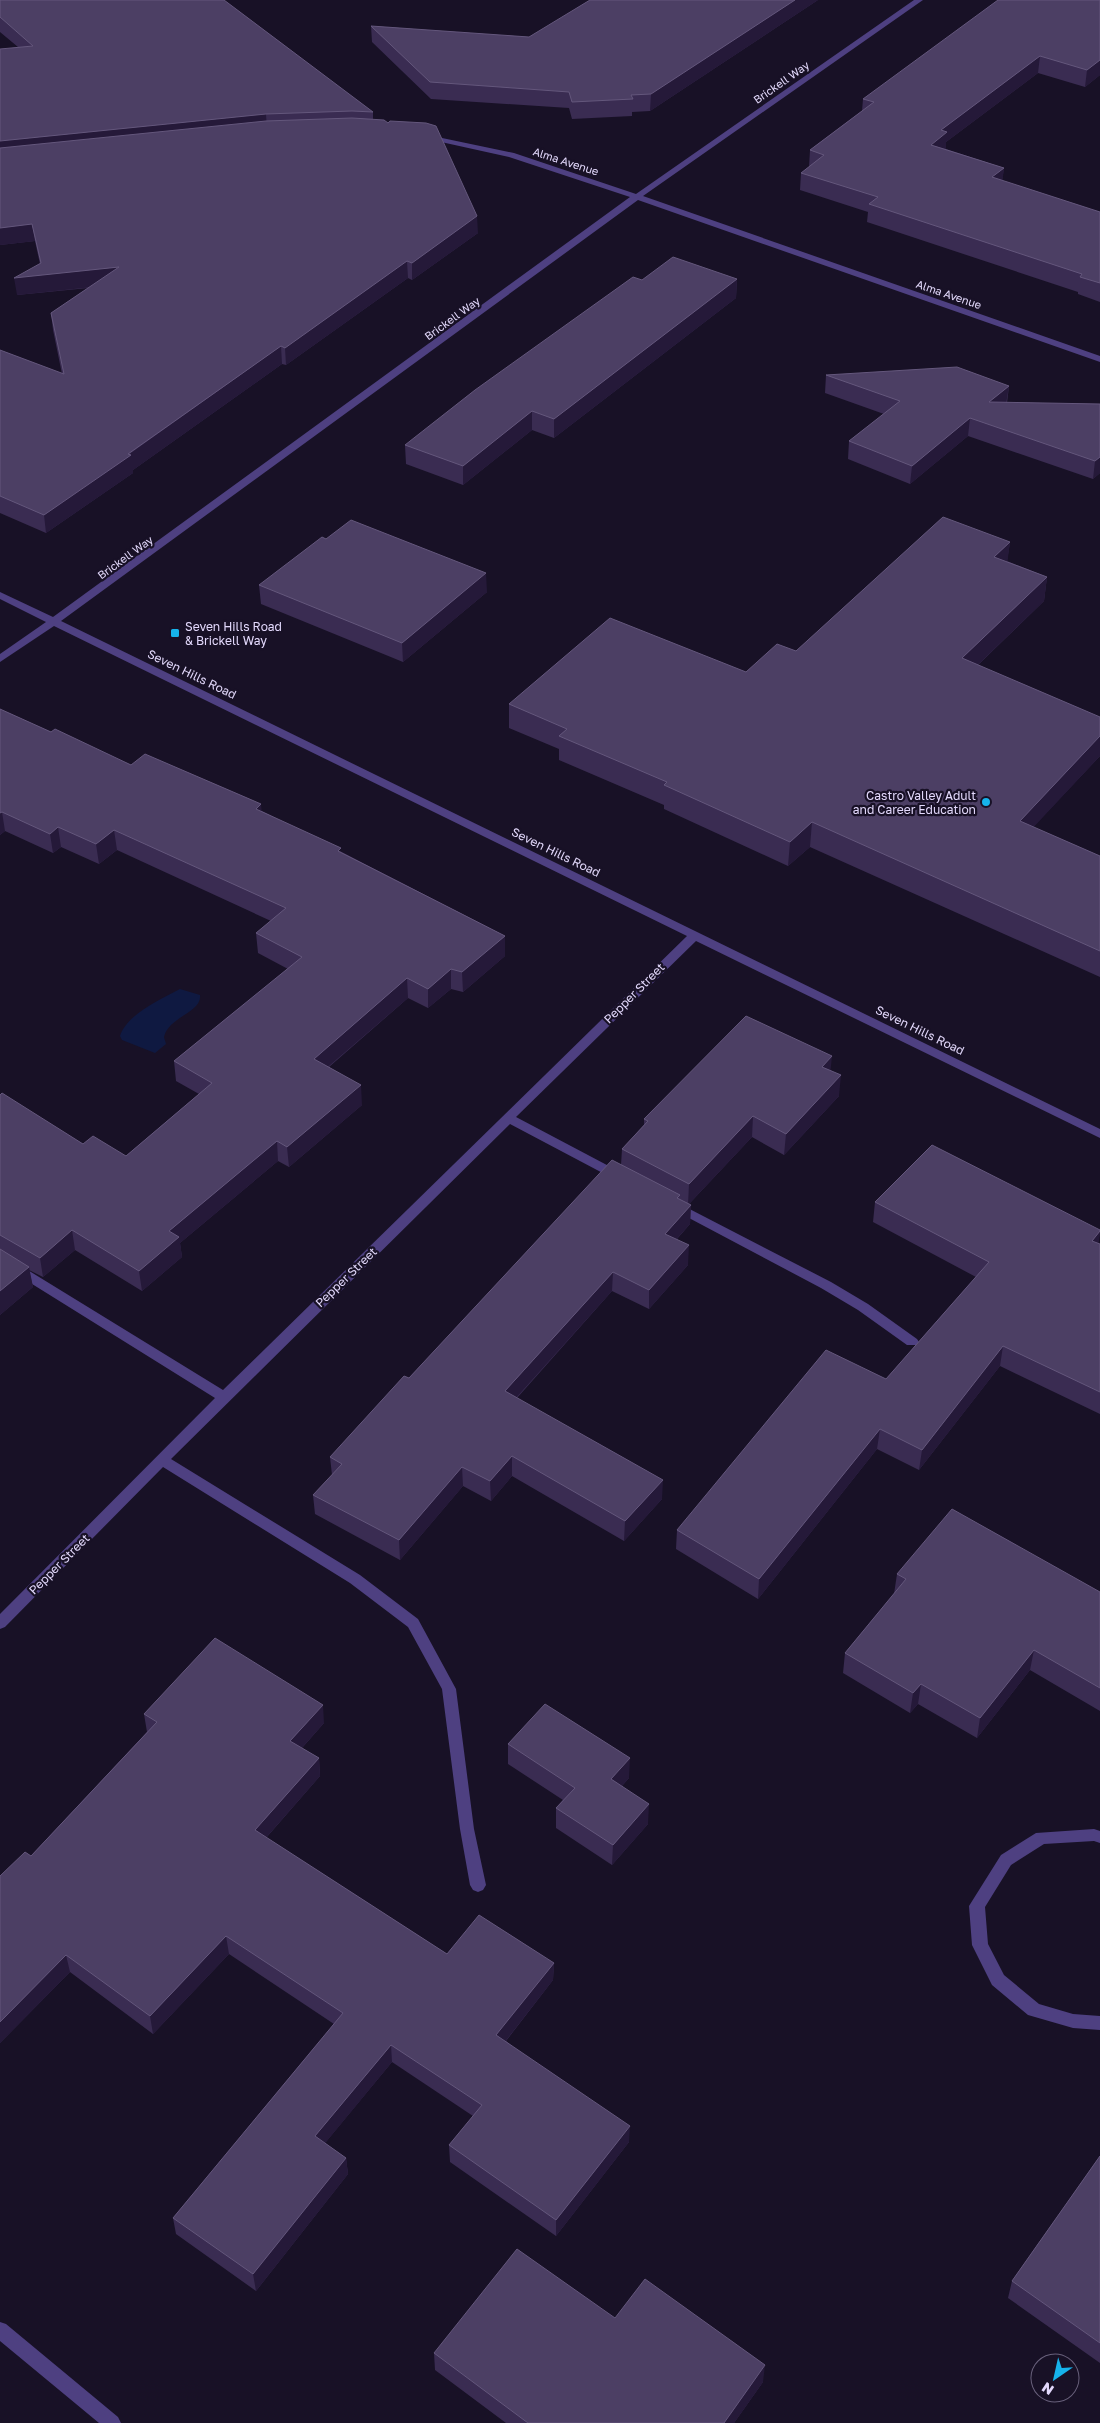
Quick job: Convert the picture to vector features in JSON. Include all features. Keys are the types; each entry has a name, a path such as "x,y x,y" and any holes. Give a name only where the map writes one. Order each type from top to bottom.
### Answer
{"street":[{"name":"Brickell Way","path":"0,659 55,622 637,196 919,0"},
{"name":"Alma Avenue","path":"418,135 511,155 637,196 1100,359"},
{"name":"Seven Hills Road","path":"0,595 1100,1134"},
{"name":"Pepper Street","path":"0,1623 225,1397 694,935"},
{"path":"508,1118 628,1181"},
{"path":"662,1199 826,1285 863,1307 912,1342"},
{"path":"0,1258 225,1397"},
{"path":"162,1460 355,1579 413,1623 449,1689 467,1829 478,1885"},
{"path":"1100,1837 1094,1835 1041,1838 1006,1860 977,1906 980,1944 998,1980 1034,2010 1073,2021 1100,2023"},
{"path":"0,2330 112,2423"}],"water":[{"path":"180,989 200,995 199,1001 191,1011 178,1019 167,1030 164,1037 166,1044 155,1053 122,1040 120,1036 124,1028 137,1014"}],"building":[{"path":"0,0 224,0 373,112 266,114 0,141 0,49 33,46 0,17"},
{"path":"590,0 795,0 651,94 631,95 633,99 572,102 569,92 430,82 371,26 529,37"},
{"path":"998,0 1100,0 1100,60 1087,70 1040,56 941,130 947,132 931,145 1004,168 992,177 1100,212 1100,283 1080,277 1082,274 869,204 878,197 801,173 824,155 810,150 874,102 863,99"},
{"path":"352,118 384,120 388,123 390,121 426,123 436,126 477,216 412,263 407,261 285,348 281,346 128,454 131,455 44,515 0,496 0,350 64,374 51,313 119,267 14,278 41,263 32,224 0,228 0,148 266,121"},
{"path":"673,257 737,279 554,419 532,411 463,466 405,445 475,390 633,277 642,280"},
{"path":"957,367 1009,386 989,402 1100,404 1100,457 1095,461 970,418 912,466 849,441 900,401 826,375"},
{"path":"943,517 1010,542 994,557 1047,577 962,658 1100,717 1100,736 1020,821 1100,856 1100,951 812,822 790,842 664,785 667,782 559,736 567,729 509,704 610,618 746,672 777,644 796,651"},
{"path":"351,520 486,573 402,643 259,585 322,537 326,539"},
{"path":"0,709 51,732 55,729 131,765 145,754 261,804 256,809 341,848 338,851 505,936 462,972 451,969 428,989 407,978 314,1059 361,1085 287,1147 277,1141 169,1231 179,1237 139,1271 72,1230 40,1258 0,1235 0,1095 2,1093 83,1144 93,1136 126,1156 212,1083 174,1061 302,957 256,933 286,908 114,830 96,844 58,827 50,834 2,812 0,813"},
{"path":"746,1016 832,1056 822,1067 841,1075 786,1134 753,1116 689,1184 622,1149 648,1121 644,1119"},
{"path":"932,1145 1100,1230 1092,1241 1100,1244 1100,1392 1003,1346 922,1450 880,1429 759,1579 677,1530 826,1350 886,1379 989,1262 875,1202"},
{"path":"612,1160 680,1195 677,1198 691,1205 665,1234 689,1245 649,1290 613,1272 505,1391 663,1480 625,1521 512,1456 490,1481 462,1467 399,1540 313,1495 342,1464 330,1457 404,1376 409,1378"},
{"path":"0,1249 29,1267 0,1291"},
{"path":"952,1509 1100,1592 1100,1688 1034,1650 980,1718 921,1684 913,1693 845,1653 906,1579 897,1574"},
{"path":"215,1638 323,1705 290,1741 319,1758 255,1830 447,1954 479,1915 554,1963 496,2035 630,2126 556,2220 449,2145 482,2105 391,2045 315,2136 346,2158 253,2274 173,2218 343,2013 226,1936 150,2016 66,1955 0,2022 0,1876 25,1852 31,1856 157,1722 144,1714"},
{"path":"545,1704 630,1758 611,1779 649,1804 613,1845 556,1808 575,1788 508,1744"},
{"path":"1100,2156 1100,2343 1012,2281"},
{"path":"517,2249 615,2318 645,2279 765,2365 724,2423 528,2423 434,2353"}],"place":[{"name":"Seven Hills Road & Brickell Way","path":"175,633"},
{"name":"Castro Valley Adult and Career Education","path":"986,802"}]}
